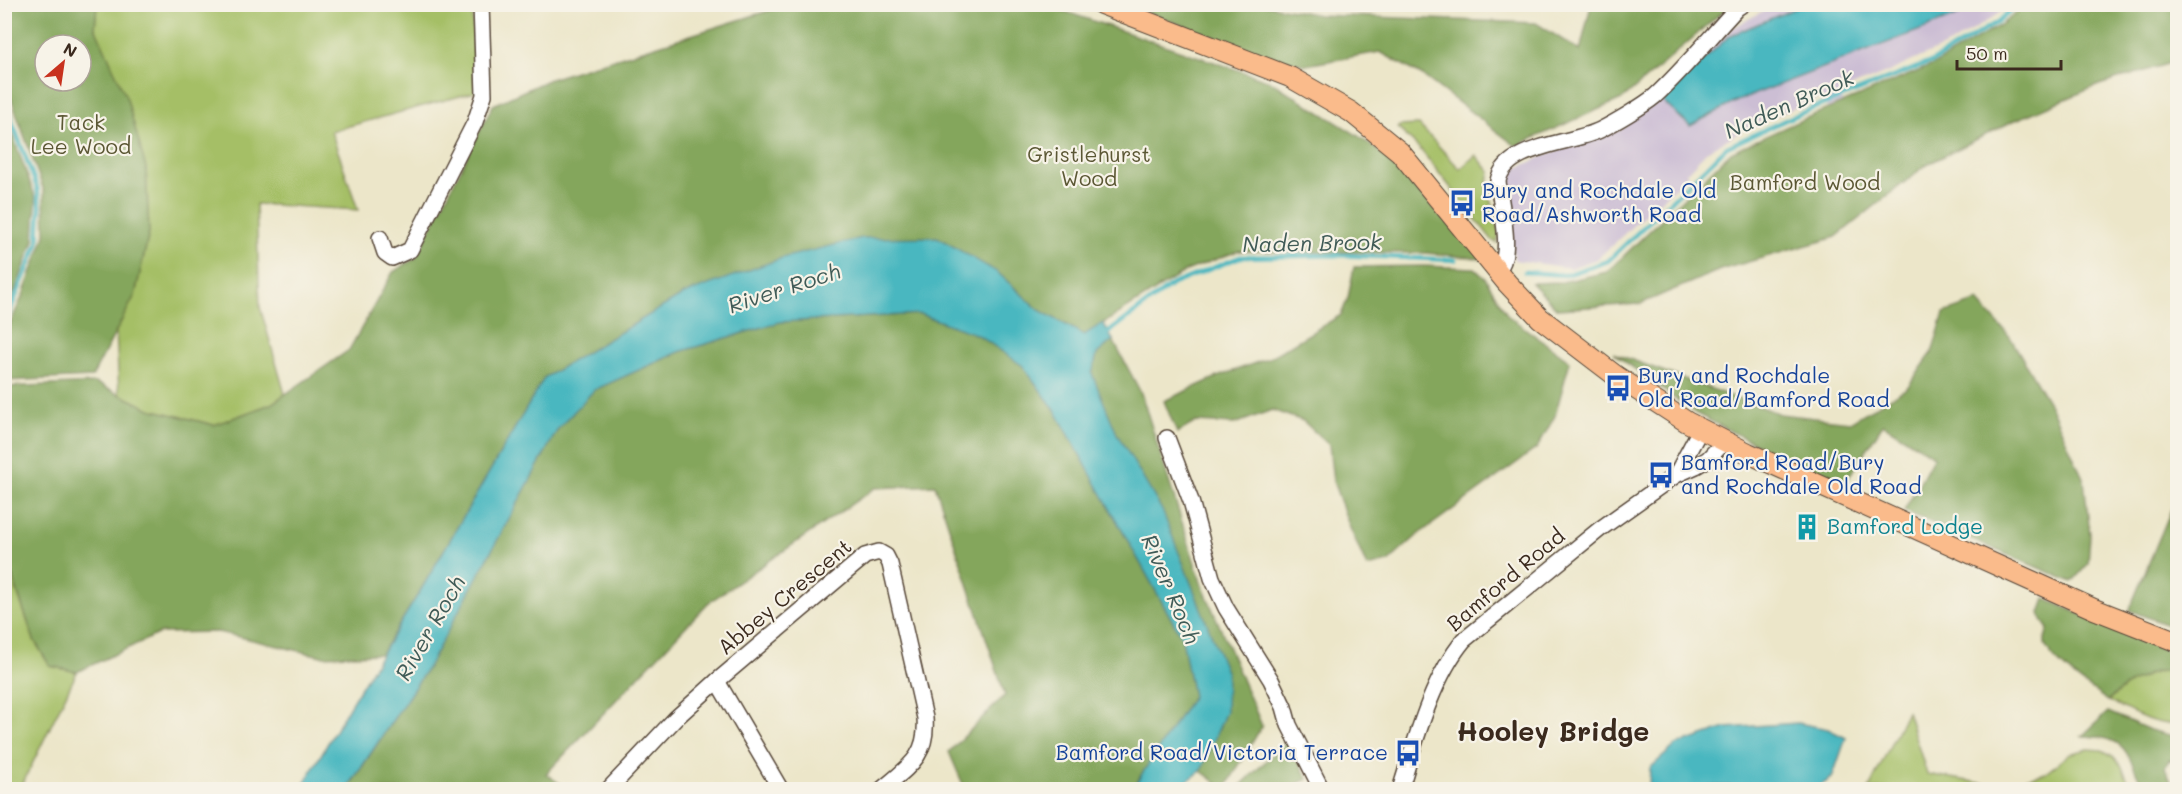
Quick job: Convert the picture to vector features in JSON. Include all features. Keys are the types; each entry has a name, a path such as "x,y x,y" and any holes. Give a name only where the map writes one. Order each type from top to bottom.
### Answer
{"main road":[{"path":"1101,4 1290,77 1351,112 1400,152 1540,318 1616,376 1700,430 2094,609 2178,642"}],"street":[{"path":"380,238 385,253 392,258 410,250 475,122 484,95 481,4"},
{"path":"1498,270 1503,265 1506,250 1498,181 1500,171 1507,162 1526,152 1599,130 1653,98 1743,4"},
{"name":"Bamford Road","path":"1677,474 1700,430"},
{"path":"1167,438 1191,501 1212,578 1226,608 1271,680 1284,706 1289,726 1322,789"},
{"name":"Bamford Road","path":"1400,789 1418,731 1444,669 1464,640 1600,529 1677,474 1708,459 1724,441"},
{"name":"Abbey Crescent","path":"608,789 676,718 717,681 865,556 873,552 883,554 890,564 927,735 916,759 881,789"},
{"path":"717,681 781,789"}],"shaded area":[{"path":"1774,5 2011,5 1952,43 1839,92 1843,102 1827,108 1822,97 1753,125 1708,150 1686,173 1688,178 1597,259 1570,268 1514,260 1506,184 1513,170 1550,153 1620,130 1734,27"}],"green space":[{"name":"Tack Lee Wood","path":"5,4 97,5 95,27 127,99 146,168 149,233 135,295 92,377 5,381 5,335 45,236 44,191 5,82"},
{"path":"1262,4 1319,15 1536,23 1580,51 1591,5 1730,5 1624,98 1516,146 1423,76 1380,52 1306,65 1251,50 1127,5"},
{"path":"97,5 472,5 475,92 331,131 358,210 256,204 260,307 285,394 271,404 214,425 150,409 119,394 116,330 135,295 149,233 146,168 95,27"},
{"name":"Gristlehurst Wood","path":"787,5 1046,5 1270,81 1357,135 1381,153 1484,259 1426,253 1238,251 1186,271 1085,335 1039,310 997,272 684,294 544,378 381,654 321,656 218,632 160,633 77,672 50,666 34,640 5,555 4,387 96,383 150,409 214,425 271,404 349,350 393,272 416,258 493,105 550,79"},
{"name":"Bamford Wood","path":"2027,5 2177,5 2177,61 2099,85 2011,122 1926,165 1836,237 1720,270 1640,304 1557,309 1532,283 1562,282 1607,272 1731,152 1933,65 1999,26"},
{"name":"Tack Lee Wood","path":"5,115 36,199 34,240 5,313"},
{"path":"1419,125 1460,169 1476,155 1490,172 1489,190 1499,234 1497,243 1493,241 1420,149 1398,128 1399,126"},
{"path":"1354,267 1474,268 1486,279 1508,316 1570,361 1555,416 1537,448 1419,534 1388,562 1367,567 1333,481 1329,445 1303,421 1272,410 1235,424 1196,422 1177,433 1164,401 1217,377 1269,358 1341,315 1348,298"},
{"path":"1978,301 2010,337 2050,405 2084,480 2090,535 2088,564 2072,582 1904,511 1934,456 1883,424 1845,483 1776,454 1695,413 1613,353 1780,414 1850,422 1907,388 1932,353 1944,313"},
{"path":"920,314 978,335 1023,366 1055,410 1182,638 1193,696 1132,789 965,789 949,752 1005,695 935,485 875,488 708,603 546,774 568,789 347,790 428,667 558,429 594,390 679,352 780,322"},
{"path":"1113,340 1141,393 1201,582 1262,726 1225,789 1201,771 1226,711 1092,374 1097,354"},
{"path":"2177,496 2177,629 2129,610"},
{"path":"4,555 34,640 50,666 77,672 20,789 5,789"},
{"path":"2045,599 2177,655 2177,670 2148,674 2123,688 2108,701 2072,675 2048,650 2045,638 2048,629 2040,613"},
{"path":"2169,669 2177,670 2177,724 2150,720 2109,701 2136,680"},
{"path":"1907,711 1927,774 1998,786 2046,773 2069,754 2088,749 2102,750 2113,756 2121,765 2132,789 1869,789"},
{"path":"2108,712 2150,730 2177,737 2177,761 2169,760 2165,767 2174,789 2145,789 2129,757 2118,744 2098,737 2082,736"},
{"path":"1287,741 1308,779 1285,789 1237,789"}],"water":[{"path":"1803,5 1962,5 1959,15 1737,101 1690,126 1661,100 1729,36"},
{"name":"River Roch","path":"937,237 997,272 1039,310 1084,335 1103,323 1113,340 1097,354 1092,374 1117,434 1162,510 1227,674 1226,711 1201,771 1176,789 1132,789 1193,696 1182,638 1055,410 1023,366 978,335 920,314 780,322 679,352 594,390 558,429 428,667 347,789 301,789 422,588 544,378 684,294 782,258 862,238"},
{"path":"1798,723 1828,729 1846,738 1832,778 1815,789 1707,786 1696,790 1657,790 1649,785 1650,768 1676,745 1726,728"}],"waterway":[{"name":"Naden Brook","path":"1525,272 1566,275 1608,261 1727,147 1794,116 1931,62 1996,23 2020,4"},
{"path":"4,101 37,187 40,206 38,243 4,325"},
{"name":"Naden Brook","path":"1105,335 1173,284 1240,257 1339,255 1455,260"}],"place":[{"name":"Bury and Rochdale Old Road/Ashworth Road","path":"1462,203"},
{"name":"Bury and Rochdale Old Road/Bamford Road","path":"1618,388"},
{"name":"Bamford Road/Bury and Rochdale Old Road","path":"1661,475"},
{"name":"Bamford Lodge","path":"1807,527"},
{"name":"Bamford Road/Victoria Terrace","path":"1408,753"}],"district":[{"name":"Hooley Bridge","path":"1553,732"}]}
